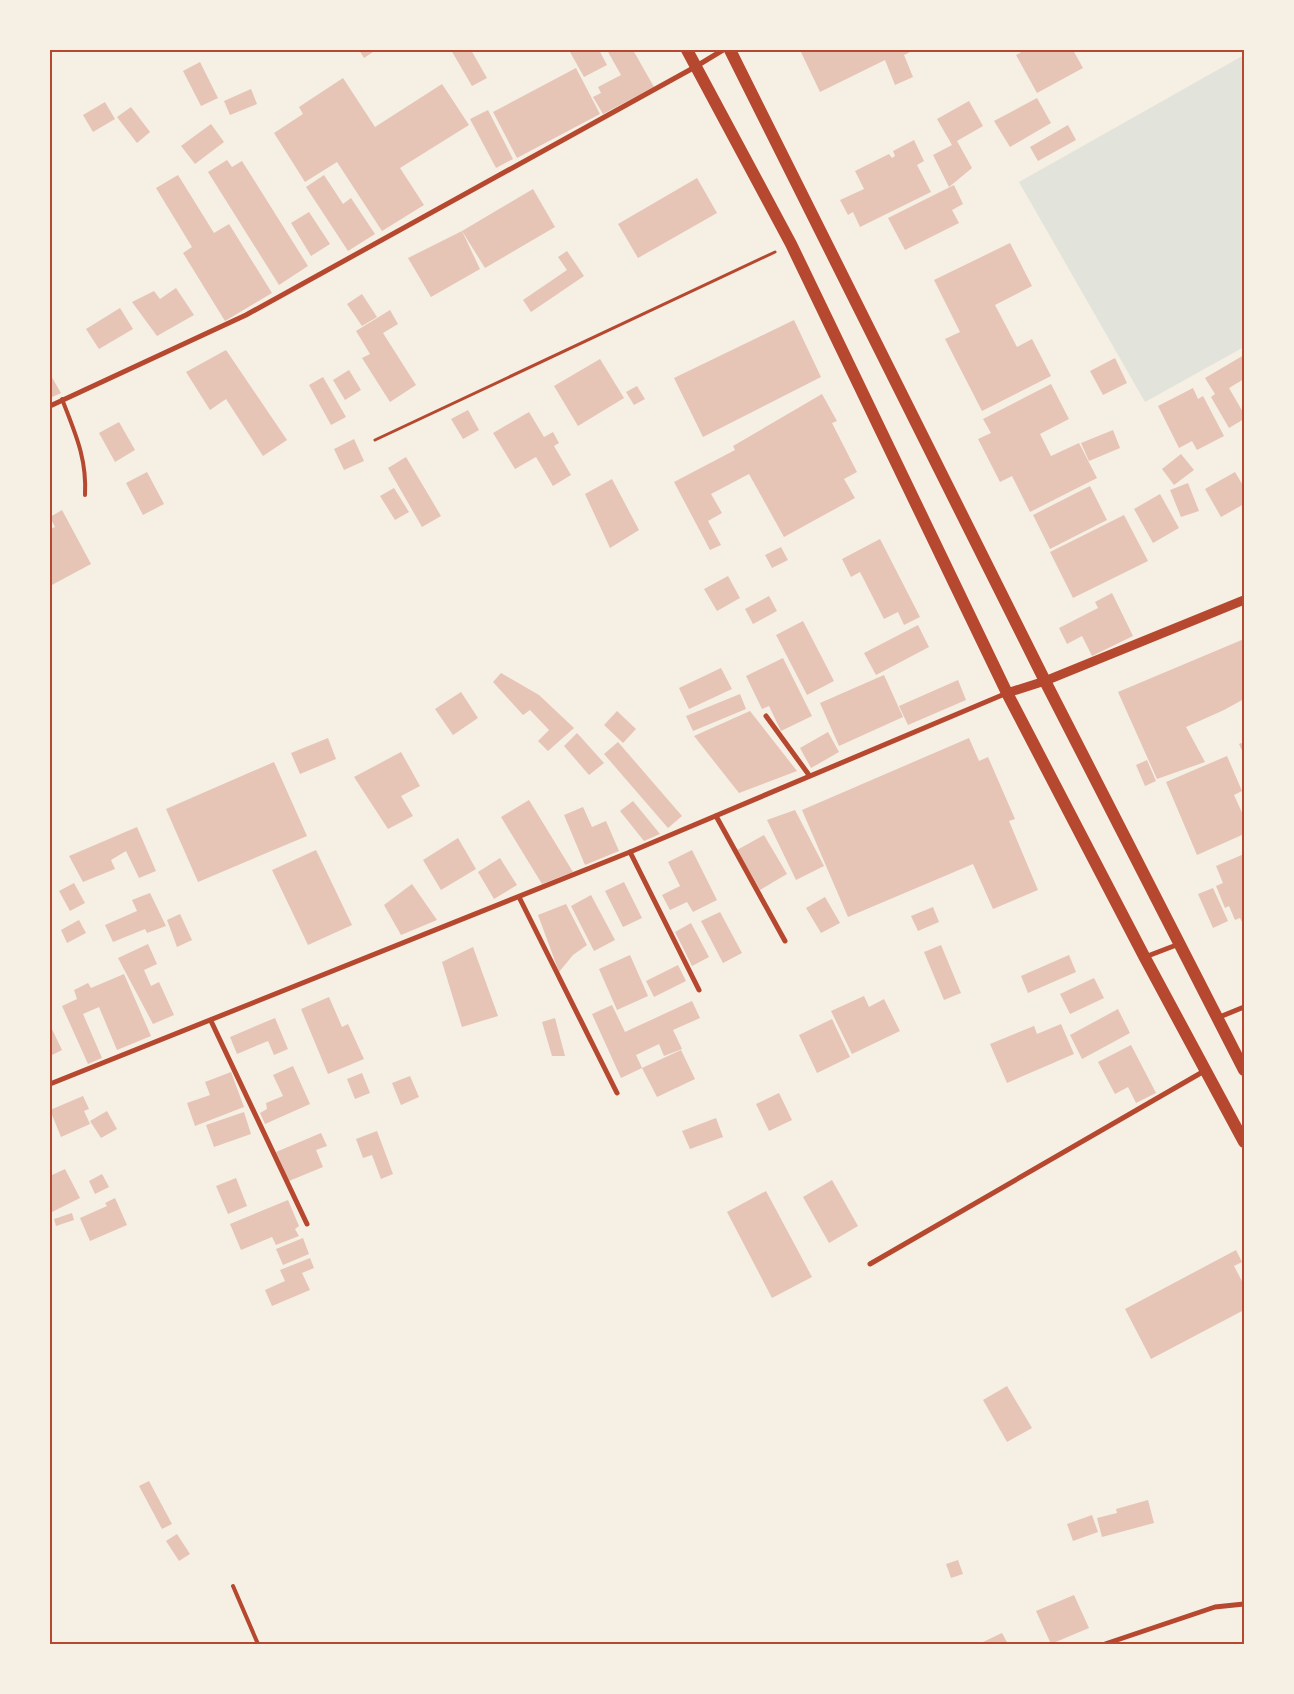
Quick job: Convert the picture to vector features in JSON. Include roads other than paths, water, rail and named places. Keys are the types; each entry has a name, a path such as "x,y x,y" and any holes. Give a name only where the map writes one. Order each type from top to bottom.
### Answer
{"main road":[{"path":"687,50 791,244 1007,693 1145,958 1244,1142"},
{"path":"730,50 1044,681 1244,1070"}],"street":[{"path":"50,406 246,314 696,67 723,50"},
{"path":"50,1084 630,852 1007,693 1044,681 1244,600"},
{"path":"766,716 809,775"},
{"path":"716,816 785,942"},
{"path":"630,852 699,990"},
{"path":"518,897 617,1093"},
{"path":"1145,958 1180,944"},
{"path":"1217,1019 1244,1007"},
{"path":"211,1021 307,1224"},
{"path":"870,1264 1206,1070"},
{"path":"1104,1644 1215,1607 1244,1604"}],"lane":[{"path":"62,399 82,454 86,478 85,495"},
{"path":"233,1586 258,1644"}]}
